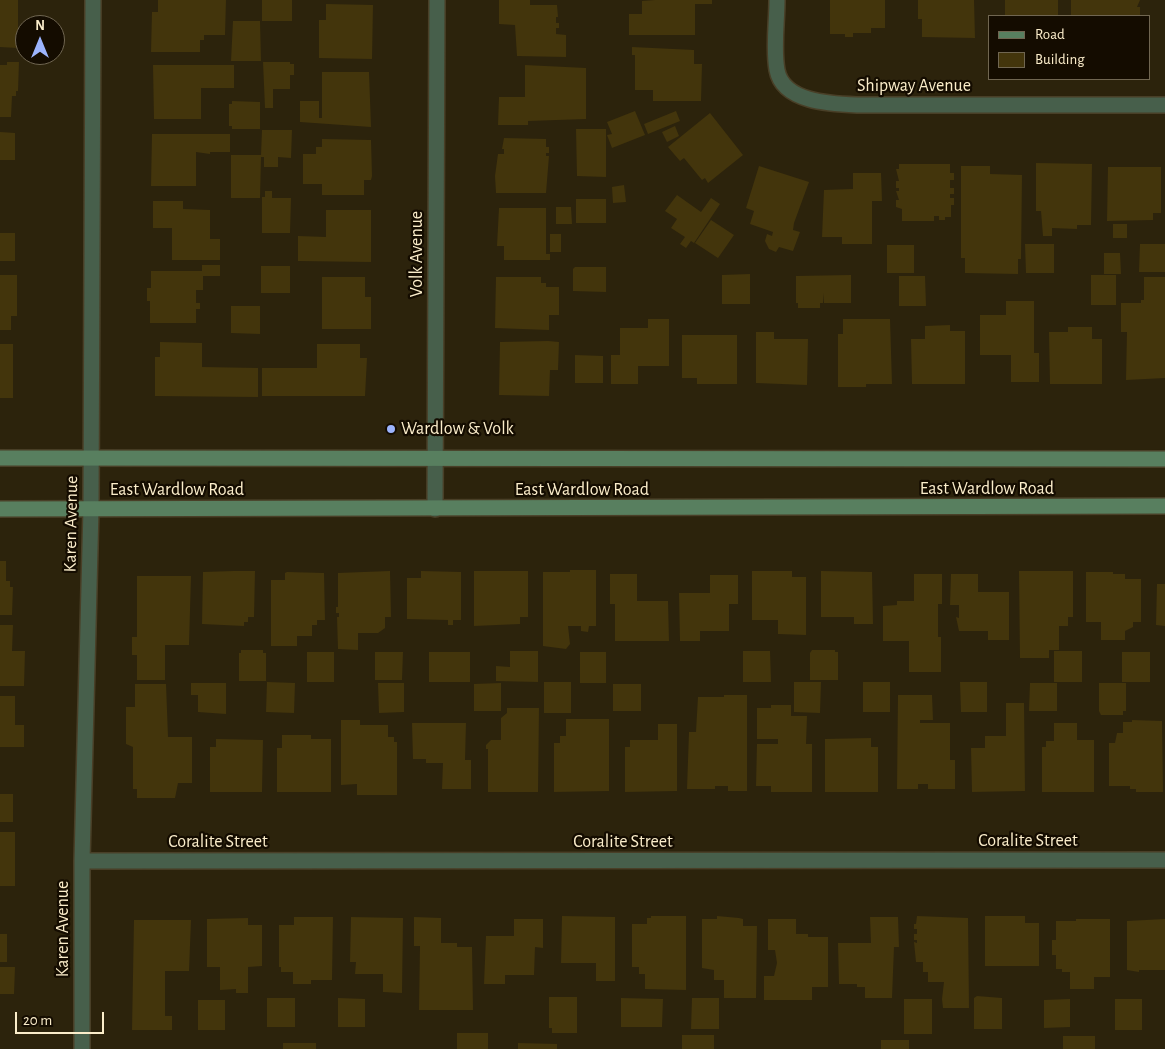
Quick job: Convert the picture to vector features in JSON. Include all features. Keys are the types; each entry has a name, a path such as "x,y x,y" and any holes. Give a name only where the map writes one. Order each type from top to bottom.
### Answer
{"main road":[{"name":"East Wardlow Road","path":"0,458 1165,459"},
{"name":"East Wardlow Road","path":"0,509 1165,506"}],"street":[{"name":"Karen Avenue","path":"82,1049 82,861 91,509 93,0"},
{"name":"Volk Avenue","path":"435,509 437,0"},
{"name":"Shipway Avenue","path":"777,0 777,71 790,91 807,98 831,104 860,105 1165,105"},
{"name":"Coralite Street","path":"82,861 1165,860"}],"building":[{"path":"0,0 18,0 18,15 15,15 15,48 0,47"},
{"path":"158,0 226,0 225,35 204,35 204,40 200,40 200,52 151,52 152,12 158,12"},
{"path":"262,0 292,0 292,21 262,21"},
{"path":"499,0 530,0 530,5 557,5 558,17 556,17 556,23 559,23 559,28 556,28 556,34 566,35 566,57 517,56 515,25 499,24"},
{"path":"712,0 712,4 695,4 695,35 629,35 629,14 642,14 642,1"},
{"path":"830,0 885,0 885,28 871,28 871,33 853,33 853,37 845,37 845,34 830,34"},
{"path":"918,0 974,0 975,38 922,37 922,19 918,19"},
{"path":"1005,0 1058,0 1058,15 1005,15"},
{"path":"1071,0 1140,0 1137,7 1140,7 1140,15 1071,15"},
{"path":"326,4 373,5 372,59 319,58 319,20 326,20"},
{"path":"233,21 260,21 261,61 231,61"},
{"path":"632,47 694,50 694,64 702,64 701,101 653,101 653,90 635,90 635,55 632,55"},
{"path":"7,62 15,62 15,65 19,65 18,91 16,91 16,96 12,96 11,117 0,117 0,65 7,65"},
{"path":"263,62 290,62 290,64 294,64 294,75 290,75 290,89 273,89 273,108 265,108"},
{"path":"153,65 234,65 234,88 201,88 201,119 154,119"},
{"path":"525,65 586,68 586,119 528,121 528,125 498,125 499,97 525,97"},
{"path":"322,72 369,72 371,127 300,122 300,101 319,101 319,118 322,118"},
{"path":"232,101 260,102 260,129 232,129 232,126 229,126 229,104 232,104"},
{"path":"635,111 645,135 612,148 607,135 612,134 607,122"},
{"path":"676,111 680,121 648,134 644,124"},
{"path":"710,113 743,155 708,183 705,178 702,180 684,158 680,161 668,147"},
{"path":"675,126 679,136 667,142 662,132"},
{"path":"576,129 606,129 606,177 577,176"},
{"path":"262,130 292,130 291,158 278,157 278,167 264,167 264,157 261,157 260,198 231,198 231,155 261,155"},
{"path":"0,132 15,133 15,160 0,160"},
{"path":"152,134 230,134 230,152 210,152 210,154 196,152 196,186 151,186"},
{"path":"504,138 546,139 546,147 549,147 549,153 546,153 546,156 549,156 546,193 496,193 495,176 498,154 504,154 504,149 502,149"},
{"path":"322,139 371,140 372,176 371,180 364,180 364,195 322,195 322,184 303,184 303,154 316,154 316,147 322,147"},
{"path":"1036,163 1092,164 1091,225 1077,225 1077,229 1052,228 1052,236 1043,236 1041,211 1036,211"},
{"path":"899,164 950,164 950,173 954,173 954,180 950,180 950,188 954,188 954,194 950,194 950,198 954,198 954,205 951,205 951,217 939,220 939,216 934,216 934,221 902,221 902,209 896,207 896,200 899,200 896,191 899,191 899,188 896,188 896,181 899,181 896,169 899,169"},
{"path":"759,166 809,182 794,223 793,230 800,232 793,251 779,247 776,252 769,249 765,241 767,234 772,236 773,232 750,224 754,211 746,208"},
{"path":"961,166 990,166 990,174 1022,175 1021,259 1018,259 1018,274 965,273 965,258 961,258"},
{"path":"1108,167 1161,167 1161,213 1153,213 1153,220 1107,221"},
{"path":"853,173 881,173 882,201 872,201 872,244 842,244 842,237 822,237 824,190 853,189"},
{"path":"624,185 626,202 613,203 612,187"},
{"path":"265,191 272,191 272,198 291,198 290,233 262,233 262,197 265,197"},
{"path":"677,195 701,212 711,198 720,204 694,243 691,241 686,248 680,244 685,237 671,228 677,219 665,211"},
{"path":"576,199 606,199 606,223 576,223"},
{"path":"153,201 183,201 183,209 210,210 210,239 220,239 220,260 172,260 172,228 153,228"},
{"path":"556,207 571,207 572,224 556,224"},
{"path":"499,208 546,208 546,254 550,254 550,260 504,260 504,246 497,246"},
{"path":"326,210 371,210 371,262 298,261 298,236 326,237"},
{"path":"711,220 734,235 718,258 695,243"},
{"path":"1113,224 1127,224 1127,238 1113,238"},
{"path":"0,233 15,233 15,261 0,261"},
{"path":"550,234 561,234 561,252 550,252"},
{"path":"1025,244 1054,244 1054,273 1026,273"},
{"path":"1140,244 1165,244 1165,272 1139,272"},
{"path":"887,245 914,245 914,273 887,273"},
{"path":"1104,253 1120,253 1121,274 1104,274"},
{"path":"202,265 220,265 220,276 203,276 203,290 196,290 196,303 200,303 200,309 196,309 196,323 150,323 150,301 147,301 147,288 151,288 151,271 202,271"},
{"path":"261,266 290,266 290,293 261,293"},
{"path":"575,267 606,267 606,292 573,291 573,269"},
{"path":"750,274 750,304 722,304 722,275"},
{"path":"0,275 17,275 17,316 11,316 11,330 0,330"},
{"path":"851,275 851,303 824,303 823,293 823,303 820,303 820,308 798,308 798,303 796,303 796,276"},
{"path":"1091,275 1116,275 1116,305 1091,305"},
{"path":"899,276 925,276 926,306 899,306"},
{"path":"322,277 365,277 365,297 371,297 371,329 322,329"},
{"path":"496,277 541,277 541,283 546,283 546,287 559,287 559,315 549,315 549,330 495,328"},
{"path":"1144,277 1165,277 1165,378 1126,380 1127,332 1121,332 1121,303 1141,303 1141,300 1144,300"},
{"path":"1006,301 1034,301 1034,353 1039,353 1039,382 1011,382 1011,355 980,355 980,315 1006,315"},
{"path":"231,306 260,306 260,334 231,333"},
{"path":"648,319 669,319 669,366 638,366 638,384 611,384 611,355 620,355 620,328 648,328"},
{"path":"843,319 890,319 892,384 866,384 866,387 838,387 838,334 843,334"},
{"path":"950,325 950,331 965,331 965,384 912,384 911,339 925,339 925,326"},
{"path":"1068,327 1092,327 1092,339 1102,339 1102,384 1050,384 1049,332 1068,332"},
{"path":"756,332 774,332 774,339 808,339 807,385 756,383"},
{"path":"682,335 737,335 737,384 697,384 697,378 682,378"},
{"path":"160,342 202,343 202,367 258,368 258,397 155,396 155,357 160,357"},
{"path":"500,342 559,342 558,370 550,370 549,396 499,395"},
{"path":"0,344 13,344 13,398 0,398"},
{"path":"317,344 360,344 360,358 367,358 365,396 262,396 262,368 317,368"},
{"path":"575,355 603,356 603,383 575,383"},
{"path":"0,561 6,561 6,581 10,581 10,587 13,587 12,615 0,615"},
{"path":"570,570 596,570 596,626 589,626 588,632 581,631 581,626 568,626 570,644 566,649 543,646 543,572 570,572"},
{"path":"255,571 254,617 248,617 248,622 244,622 244,626 202,624 203,572"},
{"path":"390,571 391,617 385,617 385,628 378,633 358,633 358,650 338,649 337,617 339,617 339,613 336,613 336,607 338,607 338,573"},
{"path":"421,571 461,572 461,620 453,620 453,625 448,625 448,620 407,619 407,578 421,578"},
{"path":"474,571 528,571 528,617 520,617 520,624 474,626"},
{"path":"752,571 792,571 792,577 806,577 806,635 778,634 778,620 752,620"},
{"path":"821,571 872,572 873,624 854,624 854,617 821,617"},
{"path":"1019,571 1073,571 1073,617 1068,617 1068,626 1059,626 1059,650 1049,650 1049,658 1020,658"},
{"path":"1086,572 1113,572 1113,574 1125,574 1125,579 1141,579 1141,622 1133,622 1133,627 1125,631 1125,640 1101,640 1101,622 1086,622"},
{"path":"285,573 324,573 325,620 317,620 317,625 312,625 312,636 297,636 297,646 271,646 271,580 285,580"},
{"path":"610,574 637,574 637,601 668,601 669,641 615,641 615,604 610,604"},
{"path":"914,574 942,574 942,604 938,604 938,637 941,637 941,672 909,672 909,641 883,641 883,606 897,605 897,601 914,601"},
{"path":"951,574 978,574 978,592 1009,592 1009,640 988,640 988,631 959,631 956,617 959,618 959,605 950,605"},
{"path":"710,575 738,575 738,604 729,604 729,631 700,631 700,641 680,641 679,593 710,593"},
{"path":"137,576 191,576 189,645 165,645 165,680 137,680 137,655 132,655 132,637 137,637"},
{"path":"1157,584 1165,584 1165,626 1156,625"},
{"path":"0,625 13,625 12,651 25,651 24,686 0,686"},
{"path":"241,650 263,650 263,653 266,653 266,681 239,681 239,653 241,653"},
{"path":"812,650 835,650 835,652 838,652 838,680 810,680 810,653"},
{"path":"510,651 538,651 538,682 496,681 496,666 510,667"},
{"path":"743,651 770,651 771,682 743,682"},
{"path":"1054,651 1082,651 1082,682 1054,682"},
{"path":"307,652 334,652 334,682 307,682"},
{"path":"375,652 403,652 402,680 375,680"},
{"path":"429,652 470,652 470,682 429,682"},
{"path":"580,652 606,652 606,683 580,683"},
{"path":"1122,652 1150,652 1150,682 1122,682"},
{"path":"267,682 295,683 294,713 266,712"},
{"path":"544,682 571,682 571,713 544,713"},
{"path":"794,682 821,682 820,713 794,712"},
{"path":"863,682 890,682 890,712 863,712"},
{"path":"960,682 987,682 987,712 961,712"},
{"path":"191,683 226,683 226,714 198,712 198,695 191,695"},
{"path":"378,683 404,683 404,712 379,713"},
{"path":"501,683 501,711 474,711 474,684"},
{"path":"1030,683 1057,683 1057,711 1029,711"},
{"path":"1099,683 1126,683 1126,711 1123,711 1123,715 1101,715 1099,711"},
{"path":"135,684 166,684 168,737 192,737 192,783 178,783 175,798 137,798 137,789 133,789 133,747 126,744 126,707 135,707"},
{"path":"613,684 641,684 641,711 613,711"},
{"path":"724,695 747,695 747,791 728,791 728,786 715,786 715,789 687,789 689,732 696,732 698,697 724,697"},
{"path":"898,695 932,695 933,720 920,720 920,723 950,723 950,760 955,760 955,789 928,789 928,784 918,784 918,789 897,789"},
{"path":"0,696 15,696 15,725 24,725 24,747 0,747"},
{"path":"1006,703 1024,703 1025,791 972,792 971,748 985,748 985,736 1006,736"},
{"path":"771,705 791,705 791,716 807,716 806,744 812,744 812,792 771,792 771,786 756,786 757,744 778,744 778,739 757,739 757,708 771,708"},
{"path":"507,708 539,708 538,792 488,792 488,749 486,749 486,745 491,740 501,740 501,718 507,713"},
{"path":"566,719 609,719 609,791 554,792 554,743 560,743 560,736 566,736"},
{"path":"341,720 360,720 360,725 388,725 388,737 394,737 394,742 397,742 397,795 357,795 357,784 341,785"},
{"path":"1132,720 1162,721 1163,792 1136,792 1136,789 1130,789 1130,786 1109,786 1109,743 1115,743 1117,733 1123,733 1123,722 1132,722"},
{"path":"412,723 466,723 465,760 471,760 471,789 442,789 443,763 426,763 426,759 413,759"},
{"path":"1054,723 1077,723 1077,740 1094,740 1094,792 1042,792 1042,747 1046,747 1046,741 1054,741"},
{"path":"658,724 677,724 677,791 625,792 625,747 630,747 630,740 658,740"},
{"path":"282,735 311,735 311,739 331,739 331,792 277,792 277,748 282,748"},
{"path":"871,738 871,747 878,747 878,792 825,792 825,739"},
{"path":"216,739 263,740 262,792 210,792 210,747 216,747"},
{"path":"0,794 13,794 13,822 0,822"},
{"path":"0,832 15,832 15,886 0,886"},
{"path":"562,916 615,917 615,981 596,981 596,963 561,963"},
{"path":"651,916 686,916 686,990 645,989 645,974 639,974 639,967 632,967 632,924 647,924 647,918 651,918"},
{"path":"717,916 743,919 743,926 757,926 756,998 724,998 724,980 714,980 714,970 702,968 702,919 717,919"},
{"path":"917,916 968,918 969,1008 943,1008 944,982 928,982 928,972 923,972 923,962 916,962 914,942 917,943 917,940 914,940 914,934 917,934 917,929 914,929 914,924 916,924"},
{"path":"985,916 1025,916 1025,923 1039,923 1039,966 985,966"},
{"path":"294,917 333,917 332,980 311,980 311,984 293,984 293,972 281,972 281,967 279,967 279,925 294,925"},
{"path":"351,917 403,918 402,993 383,992 383,974 355,974 356,962 350,962"},
{"path":"414,917 441,918 441,943 457,943 457,947 472,947 473,1010 419,1010 420,946 414,946"},
{"path":"870,917 898,917 899,947 894,947 892,998 865,998 865,987 857,987 857,984 839,984 838,943 871,943"},
{"path":"248,918 248,925 262,925 262,966 248,967 248,993 236,993 236,989 220,990 220,967 207,967 207,919"},
{"path":"514,919 543,919 543,948 535,947 534,975 505,975 505,984 484,984 486,936 514,936"},
{"path":"768,919 796,919 796,934 808,934 808,937 828,937 828,987 812,987 812,1000 764,1000 764,976 774,976 777,963 775,950 768,950"},
{"path":"1076,919 1110,919 1110,977 1094,977 1094,989 1070,989 1070,972 1062,972 1062,969 1056,969 1056,955 1052,955 1052,940 1056,940 1056,921 1076,921"},
{"path":"1165,919 1165,970 1139,970 1139,972 1127,970 1127,921"},
{"path":"134,920 191,920 189,971 165,971 165,1016 172,1016 172,1030 132,1030"},
{"path":"0,934 7,934 7,962 0,962"},
{"path":"0,967 15,967 14,994 0,994"},
{"path":"977,996 1002,998 1002,1029 974,1029 974,998"},
{"path":"549,997 577,997 577,1033 552,1033 552,1028 549,1028"},
{"path":"267,998 295,998 295,1027 267,1027"},
{"path":"338,998 365,999 365,1027 338,1027"},
{"path":"621,998 663,999 662,1027 621,1027"},
{"path":"692,998 719,998 719,1029 691,1029"},
{"path":"904,999 932,999 932,1034 904,1034"},
{"path":"1070,999 1070,1027 1044,1028 1044,1000"},
{"path":"1115,999 1142,999 1142,1030 1115,1030"},
{"path":"198,1000 225,1000 225,1030 198,1030"},
{"path":"457,1033 488,1033 488,1049 457,1049"},
{"path":"682,1035 714,1035 714,1049 682,1049"},
{"path":"1063,1036 1095,1036 1095,1049 1063,1049"},
{"path":"881,1040 909,1040 909,1049 881,1049"},
{"path":"283,1043 316,1043 316,1049 283,1049"},
{"path":"518,1043 557,1044 557,1049 518,1049"}],"place":[{"name":"Wardlow & Volk","path":"391,429"}]}
